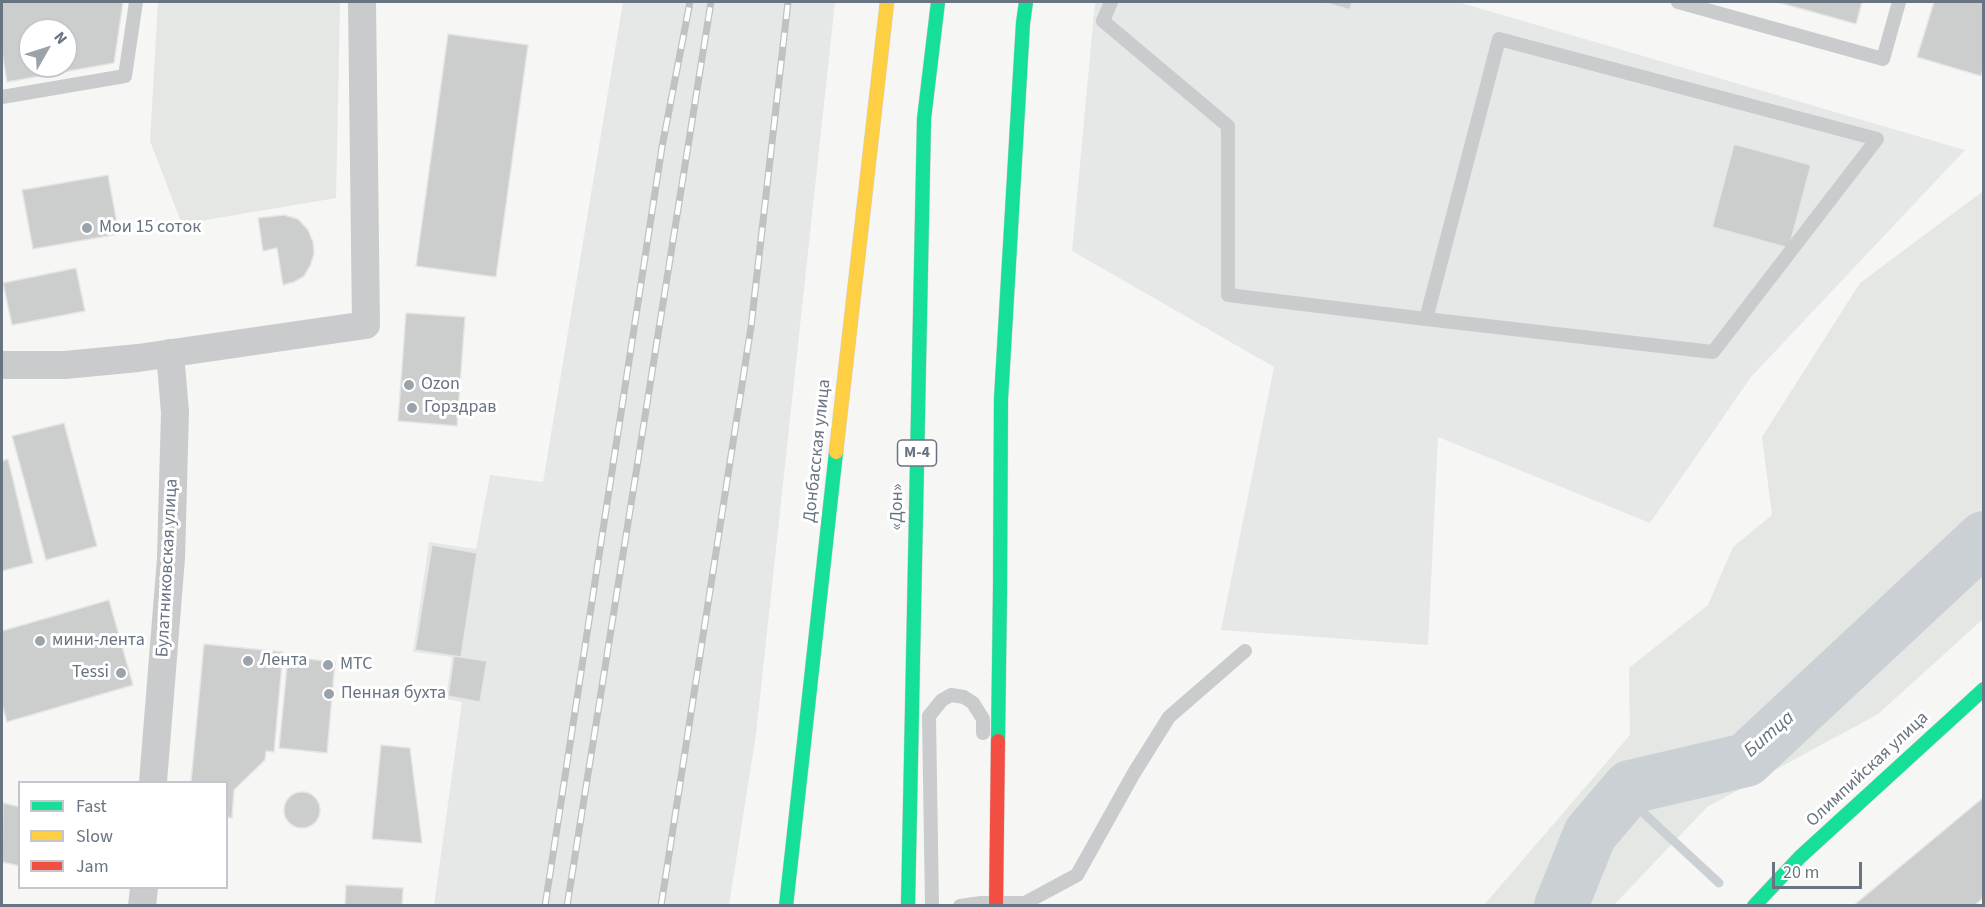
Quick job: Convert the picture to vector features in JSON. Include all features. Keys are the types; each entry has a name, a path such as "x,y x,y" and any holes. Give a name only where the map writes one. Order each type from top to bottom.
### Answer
{"main road":[{"name":"Донбасская улица","path":"786,906 887,2"},
{"name":"«Дон»","path":"908,906 924,119 938,2"},
{"path":"996,906 1001,399 1026,2"},
{"name":"Олимпийская улица","path":"1754,906 1800,857 1983,689"}],"street":[{"path":"2,364 65,365 170,353 366,325 362,2"},
{"name":"Булатниковская улица","path":"153,781 171,558 175,412 170,353"},
{"path":"142,906 144,889"}],"lane":[{"path":"2,97 125,76 136,2"},
{"path":"1111,2 1103,21 1228,126 1228,295 1426,319 1713,352 1877,139 1499,39 1426,319"},
{"path":"1678,2 1883,59 1899,2"},
{"path":"960,906 981,897 1025,903 1077,875 1134,773 1169,717 1245,651"},
{"path":"933,906 929,716 942,700 951,695 964,697 973,703 983,719 983,742"}],"shaded area":[{"path":"158,2 340,2 336,198 182,224 150,141"},
{"path":"623,2 835,2 756,734 729,905 434,905 462,702 446,699 452,657 413,652 429,542 476,549 490,475 543,482"},
{"path":"1095,2 1458,2 1965,150 1751,377 1650,523 1438,437 1428,645 1221,630 1274,367 1072,251"},
{"path":"1983,187 1983,619 1878,714 1707,807 1614,905 1484,905 1630,735 1629,668 1708,605 1733,547 1772,515 1762,437 1860,283 1982,192"}],"building":[{"path":"2,2 123,2 114,63 78,69 78,18 18,18 18,78 30,78 7,82 2,52"},
{"path":"1323,2 1352,2 1350,10"},
{"path":"1777,2 1862,2 1856,24"},
{"path":"1934,2 1984,2 1984,67 1981,76 1917,57"},
{"path":"448,34 528,45 496,277 416,266"},
{"path":"1734,144 1811,165 1789,248 1712,227"},
{"path":"108,175 119,234 33,249 22,190"},
{"path":"284,215 298,219 308,230 313,242 314,254 304,276 283,285 277,248 263,251 258,218"},
{"path":"76,268 85,311 12,325 3,283"},
{"path":"406,313 465,317 457,426 398,421"},
{"path":"64,423 97,546 46,560 12,436"},
{"path":"8,459 33,563 2,571 2,461"},
{"path":"432,545 477,553 461,657 415,650"},
{"path":"109,600 133,685 7,722 2,705 2,631"},
{"path":"204,644 283,652 274,752 266,751 265,760 234,790 232,818 228,817 228,781 191,781"},
{"path":"454,656 487,661 480,702 448,696"},
{"path":"288,657 335,662 327,753 279,748"},
{"path":"381,745 410,748 422,843 372,839"},
{"path":"302,792 315,797 320,810 315,823 302,828 289,823 284,810 289,797"},
{"path":"1984,797 1984,897 1974,906 1853,906"},
{"path":"3,803 18,807 18,866 2,862"},
{"path":"346,885 403,888 402,906 345,906"}],"waterway":[{"name":"Битца","path":"1561,906 1590,834 1630,787 1746,760 1984,538"},
{"path":"1624,795 1719,883"}],"railway":[{"path":"545,906 662,147 690,2"},
{"path":"567,906 711,2"},
{"path":"661,906 751,327 788,2"}],"traffic: fast":[{"path":"908,906 924,119 938,2"},
{"path":"1000,592 1001,399 1026,2"},
{"path":"786,906 836,452"},
{"path":"998,741 1000,592"},
{"path":"1754,906 1800,857 1984,689"}],"traffic: slow":[{"path":"836,452 887,2"}],"traffic: jam":[{"path":"996,906 998,741"}],"place":[{"name":"Мои 15 соток","path":"87,228"},
{"name":"Ozon","path":"409,385"},
{"name":"Горздрав","path":"412,408"},
{"name":"мини-лента","path":"40,641"},
{"name":"Лента","path":"248,661"},
{"name":"МТС","path":"328,665"},
{"name":"Tessi","path":"121,673"},
{"name":"Пенная бухта","path":"329,694"}]}
